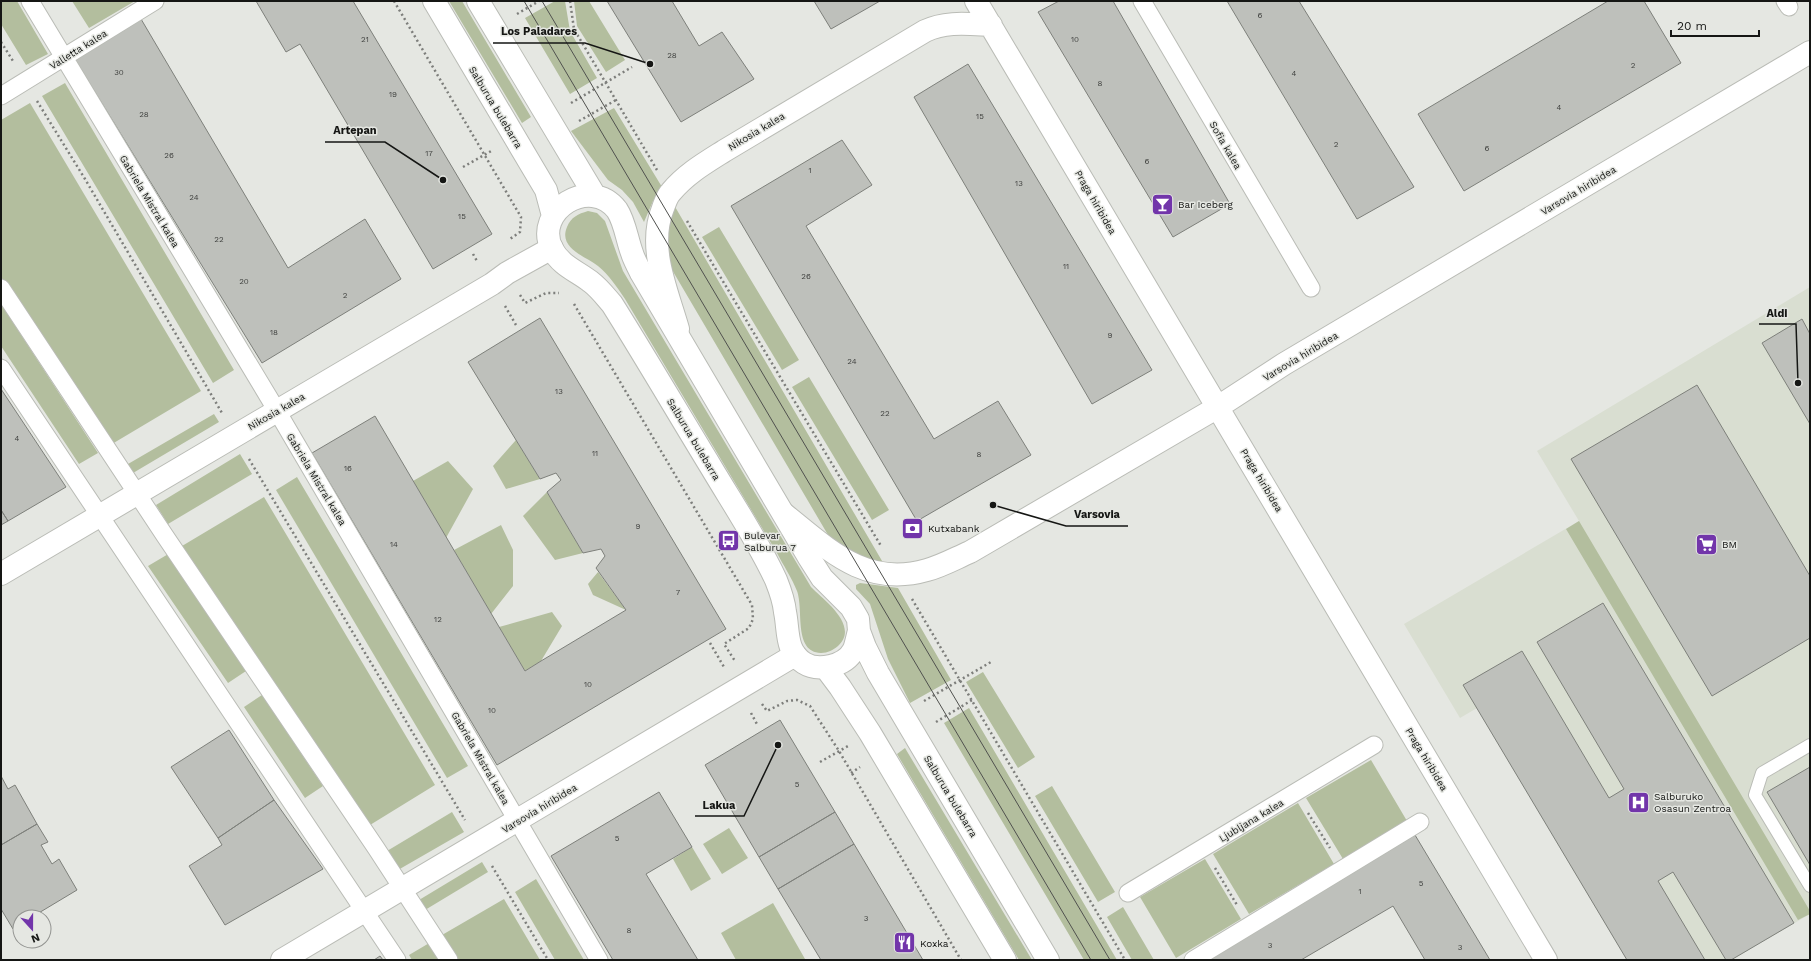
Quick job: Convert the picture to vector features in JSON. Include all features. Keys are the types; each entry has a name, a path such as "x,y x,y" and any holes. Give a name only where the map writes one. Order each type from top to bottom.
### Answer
{"street":[{"name":"Gabriela Mistral kalea","path":"30,1 277,411 599,960"},
{"name":"Valletta kalea","path":"1,96 155,1"},
{"name":"Salburua bulebarra","path":"434,1 546,190 553,216 548,232 552,248 560,261 590,281 602,291 612,304 746,525 776,580 786,613 788,642 795,655 805,664 813,667 836,665 853,651 858,631 858,619 851,607 822,578 641,273 632,255 622,221 616,210 605,201 594,196 478,1"},
{"name":"Praga hiribidea","path":"976,1 1546,960"},
{"name":"Sofia kalea","path":"1142,1 1311,288"},
{"name":"Nikosia kalea","path":"683,343 658,261 656,239 660,215 670,193 692,171 925,31 937,25 991,25"},
{"name":"Varsovia hiribidea","path":"783,513 836,555 860,568 881,574 899,575 929,570 970,552 1218,407 1291,360 1810,52"},
{"path":"553,216 562,204 572,199 582,196 594,196"},
{"name":"Nikosia kalea","path":"1,574 137,492 492,284 507,273 552,248"},
{"path":"1,288 165,536 376,848 449,960"},
{"path":"1,368 366,910 398,960"},
{"name":"Salburua bulebarra","path":"858,631 878,673 1048,960"},
{"name":"Varsovia hiribidea","path":"282,960 795,655"},
{"path":"824,667 840,687 876,743 1005,960"},
{"name":"Ljubljana kalea","path":"1128,893 1374,745"},
{"path":"1193,960 1420,822"}],"lane":[{"path":"1810,745 1762,773 1755,795 1810,886"}],"path":[{"path":"394,1 521,217 520,232 493,251 525,303 546,293 559,293 565,296"},
{"path":"513,10 516,15 539,1"},
{"path":"570,1 574,30 899,575 1125,960"},
{"path":"1,42 85,179 235,435 548,960"},
{"path":"571,300 752,605 753,618 749,628 724,644 767,711 787,701 797,700 810,706 839,751 961,960"},
{"path":"1296,793 1342,869"},
{"path":"1204,848 1250,926"}],"shaded area":[{"path":"1810,287 1810,914 1731,960 1627,960 1477,708 1460,718 1404,624 1579,521 1537,451"}],"green space":[{"path":"1,1 17,1 48,54 26,65 1,24"},
{"path":"72,1 135,1 89,28"},
{"path":"449,1 462,1 531,117 522,123"},
{"path":"555,1 565,1 570,31 597,78 570,94 525,18"},
{"path":"574,1 589,1 625,60 606,72 577,26"},
{"path":"65,83 234,370 213,383 42,96"},
{"path":"30,103 201,391 112,444 1,277 1,120"},
{"path":"614,108 662,187 653,201 644,222 633,202 622,190 608,180 571,131"},
{"path":"674,205 885,566 870,563 831,540 668,263 664,233"},
{"path":"588,211 597,213 605,221 623,271 811,587 831,606 843,622 845,630 844,638 838,646 832,650 821,653 812,651 806,646 801,629 797,591 777,553 613,281 598,266 574,251 566,241 565,234 567,227 573,218"},
{"path":"719,227 799,360 782,370 702,237"},
{"path":"1,304 98,453 79,464 1,346"},
{"path":"809,377 889,510 872,520 792,387"},
{"path":"214,414 219,422 133,473 128,464"},
{"path":"516,440 540,479 506,489 493,466"},
{"path":"240,454 252,474 168,524 156,505"},
{"path":"448,461 473,489 446,538 413,481"},
{"path":"297,477 468,766 447,778 276,490"},
{"path":"547,492 583,553 555,560 523,516"},
{"path":"264,497 435,785 370,825 182,546"},
{"path":"1579,521 1810,911 1810,914 1798,920 1566,529"},
{"path":"501,525 513,550 513,586 491,614 454,550"},
{"path":"170,553 246,671 228,683 148,566"},
{"path":"598,572 626,610 593,595 588,584"},
{"path":"860,583 898,588 951,680 910,703 888,659 870,604 856,589 856,585"},
{"path":"552,612 562,626 541,661 525,671 499,627"},
{"path":"983,672 1035,757 1018,768 966,682"},
{"path":"262,695 323,786 305,798 244,707"},
{"path":"969,708 1117,960 1084,960 944,723"},
{"path":"905,748 1032,960 1019,960 897,754"},
{"path":"1371,760 1407,821 1343,859 1306,798"},
{"path":"1052,786 1115,892 1098,902 1035,796"},
{"path":"1298,803 1334,864 1249,914 1213,854"},
{"path":"452,812 464,832 398,870 387,851"},
{"path":"729,828 748,858 722,874 703,844"},
{"path":"692,847 711,879 691,891 673,859"},
{"path":"1205,859 1241,919 1176,958 1140,897"},
{"path":"482,862 488,872 425,910 419,900"},
{"path":"536,879 584,960 555,960 515,892"},
{"path":"504,899 540,960 459,960 442,935"},
{"path":"773,903 805,959 736,960 721,933"},
{"path":"1123,907 1154,960 1132,960 1107,917"},
{"path":"431,942 442,960 412,960 409,955"}],"building":[{"path":"256,1 353,1 492,234 433,269 300,44 286,52"},
{"path":"607,1 672,1 699,46 722,32 754,79 681,122"},
{"path":"814,1 880,1 831,29"},
{"path":"1059,1 1113,1 1230,204 1173,237 1038,12"},
{"path":"1227,1 1299,1 1414,187 1357,219"},
{"path":"1608,1 1644,1 1681,63 1464,191 1418,114"},
{"path":"141,19 288,268 365,219 401,279 262,363 74,58"},
{"path":"968,64 1152,370 1092,404 914,97"},
{"path":"842,140 872,185 806,226 934,439 998,401 1031,455 917,521 731,206"},
{"path":"540,318 726,629 497,765 312,453 375,416 525,671 626,610 596,568 605,556 601,549 583,553 547,492 561,480 556,473 540,479 468,362"},
{"path":"1802,319 1810,334 1810,424 1762,343"},
{"name":"BM","path":"1697,385 1810,576 1810,638 1712,696 1571,459"},
{"path":"1,389 66,487 8,521 1,510"},
{"path":"1,510 8,521 1,525"},
{"name":"Salburuko Osasun Zentroa","path":"1603,603 1794,923 1731,960 1726,960 1673,872 1658,881 1705,960 1627,960 1463,685 1522,651 1609,798 1624,789 1537,642"},
{"path":"780,720 835,812 759,857 705,765"},
{"path":"229,730 274,800 218,838 171,767"},
{"path":"1810,767 1810,865 1767,792"},
{"path":"1,776 8,789 15,785 37,824 1,845"},
{"path":"659,792 692,847 646,874 698,960 613,960 551,856"},
{"path":"274,800 323,869 225,925 189,866 222,845 218,838"},
{"path":"835,812 854,844 778,889 759,857"},
{"path":"37,824 48,842 41,845 52,864 59,859 77,890 45,909 12,909 12,927 1,909 1,845"},
{"path":"1415,835 1490,960 1425,960 1393,906 1301,960 1206,960"},
{"path":"854,844 923,960 821,960 778,889"},
{"path":"380,956 383,960 374,960"}],"tram line":[{"path":"524,1 1091,960"},
{"path":"542,1 1110,960"}],"place":[{"name":"Los Paladares","path":"650,64"},
{"name":"Artepan","path":"443,180"},
{"name":"Bar Iceberg","path":"1162,204"},
{"name":"Aldi","path":"1798,383"},
{"name":"Varsovia","path":"993,505"},
{"name":"Kutxabank","path":"912,528"},
{"name":"Bulevar Salburua 7","path":"728,541"},
{"name":"BM","path":"1706,544"},
{"name":"Lakua","path":"778,745"},
{"name":"Salburuko Osasun Zentroa","path":"1639,802"},
{"name":"Koxka","path":"905,943"}]}
